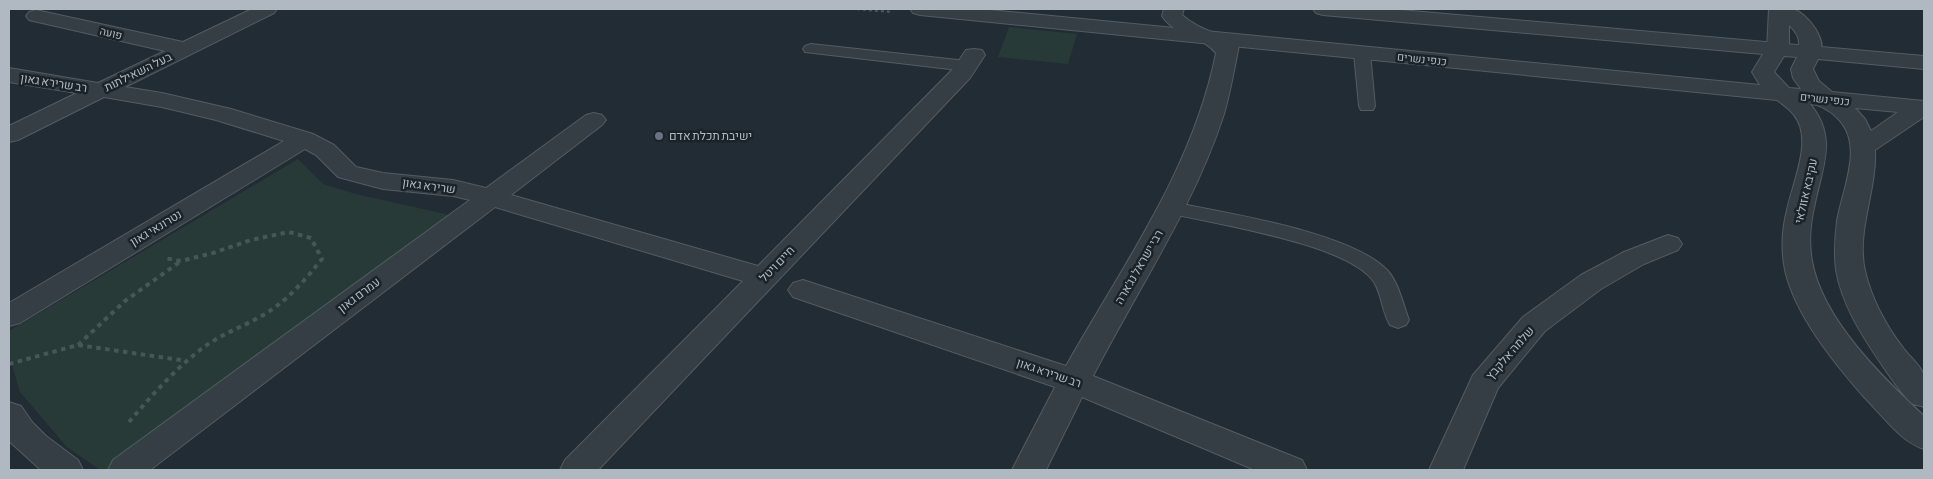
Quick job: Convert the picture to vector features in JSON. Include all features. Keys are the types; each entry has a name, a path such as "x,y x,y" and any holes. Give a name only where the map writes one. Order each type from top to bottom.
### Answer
{"street":[{"name":"בעל השאילתות","path":"9,135 267,9"},
{"name":"כנפי נשרים","path":"920,9 1222,44 1362,53 1924,108"},
{"path":"1174,9 1172,16 1177,23 1222,44"},
{"path":"1335,9 1924,62"},
{"path":"1778,49 1780,9"},
{"path":"1780,9 1808,33 1812,39 1811,52 1802,69 1803,76 1812,87 1855,122 1861,134 1860,177 1847,242 1853,287 1865,314 1881,341 1924,395"},
{"name":"פועה","path":"36,16 186,49"},
{"name":"רבי ישראל נג'ארה","path":"1029,470 1074,381 1172,208 1210,123 1220,91 1222,44"},
{"name":"עקיבא אזולאי","path":"1778,49 1763,68 1763,72 1771,84 1798,103 1807,113 1814,141 1814,161 1798,220 1796,246 1801,275 1813,302 1838,343 1870,382 1924,436"},
{"name":"חיים ויטל","path":"577,470 970,61"},
{"name":"רב שרירא גאון","path":"9,75 100,91"},
{"path":"1710,88 1747,99 1776,111 1800,125 1814,141"},
{"name":"שרירא גאון","path":"100,91 162,100 223,114 304,139 325,150 347,172 383,181 453,188 491,197 764,277"},
{"path":"1862,148 1912,113 1924,108"},
{"name":"עמרם גאון","path":"125,470 594,120"},
{"name":"נטרונאי גאון","path":"9,316 304,139"},
{"name":"שלמה אלקבץ","path":"1446,470 1484,383 1534,324 1591,282 1634,258 1668,244"},
{"name":"רב שרירא גאון","path":"802,290 1074,381 1290,470"},
{"path":"9,415 18,430 49,458 66,470"}],"lane":[{"path":"810,49 970,61"},
{"path":"1362,53 1367,106"},
{"path":"1172,208 1320,242 1355,256 1381,276 1398,320"}],"path":[{"path":"9,364 78,345 125,301 181,261 213,253 251,240 289,232 311,238 322,259 304,282 271,311 216,338 155,391 125,427"},
{"path":"125,246 158,257 181,261"},
{"path":"78,345 188,362"}],"green space":[{"path":"1009,27 1077,34 1068,64 998,57"},
{"path":"298,159 323,184 356,194 454,216 110,470 100,470 67,447 20,392 9,355 9,331"}],"place":[{"name":"ישיבת תכלת אדם","path":"659,136"}]}
